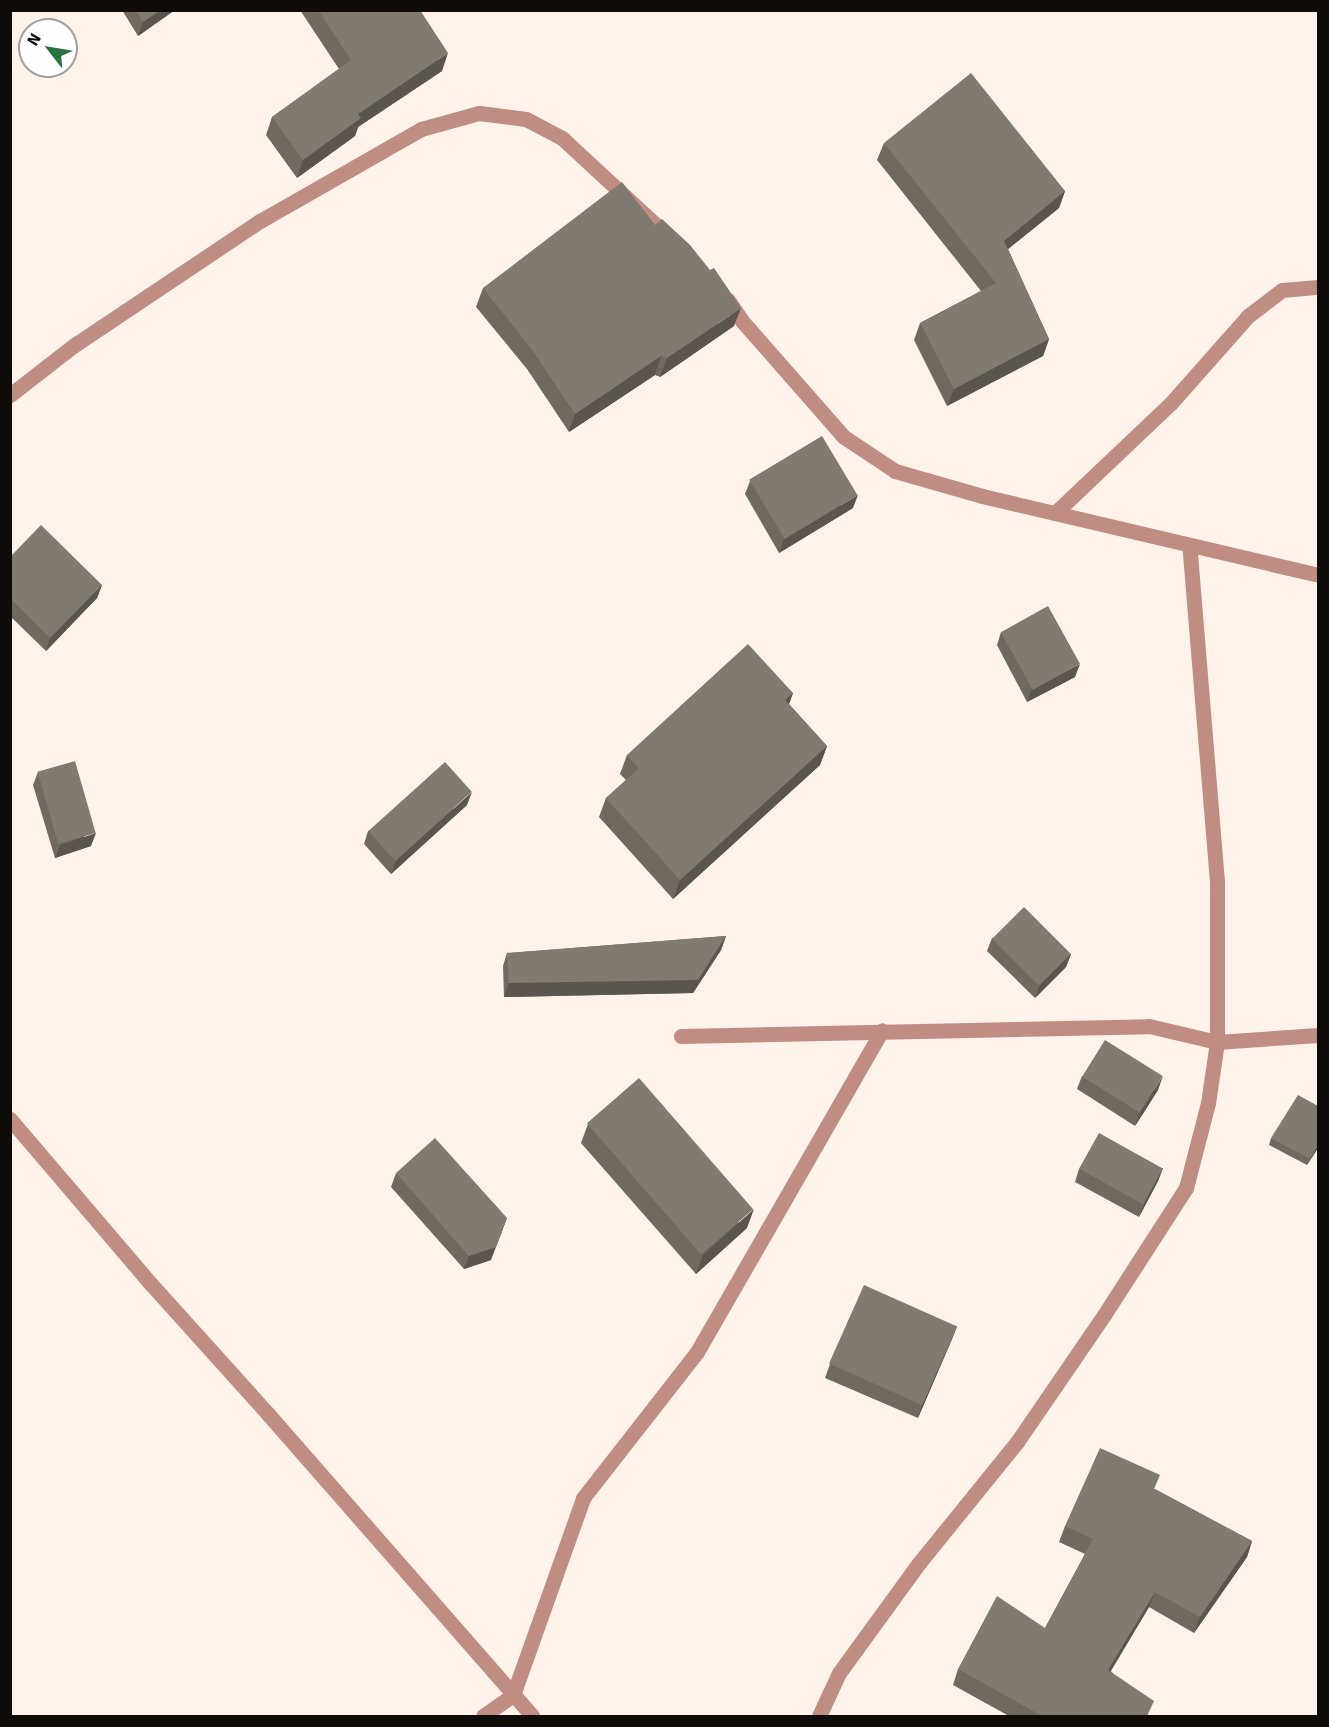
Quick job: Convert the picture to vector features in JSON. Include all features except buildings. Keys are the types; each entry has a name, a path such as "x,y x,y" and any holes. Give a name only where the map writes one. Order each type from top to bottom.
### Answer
{"street":[{"path":"10,395 72,346 260,221 421,129 479,113 526,119 562,138 682,250"},
{"path":"720,288 742,321 844,437 895,471 1055,513 1318,575"},
{"path":"1055,513 1171,403 1248,316 1282,290 1318,288"},
{"path":"819,1716 839,1673 919,1563 1017,1442 1104,1315 1186,1188 1208,1103 1217,1042 1217,882 1189,545"},
{"path":"681,1036 1149,1026 1217,1042 1318,1035"},
{"path":"483,1716 513,1695 583,1498 697,1352 882,1030"},
{"path":"10,1119 151,1284 532,1716"}]}
